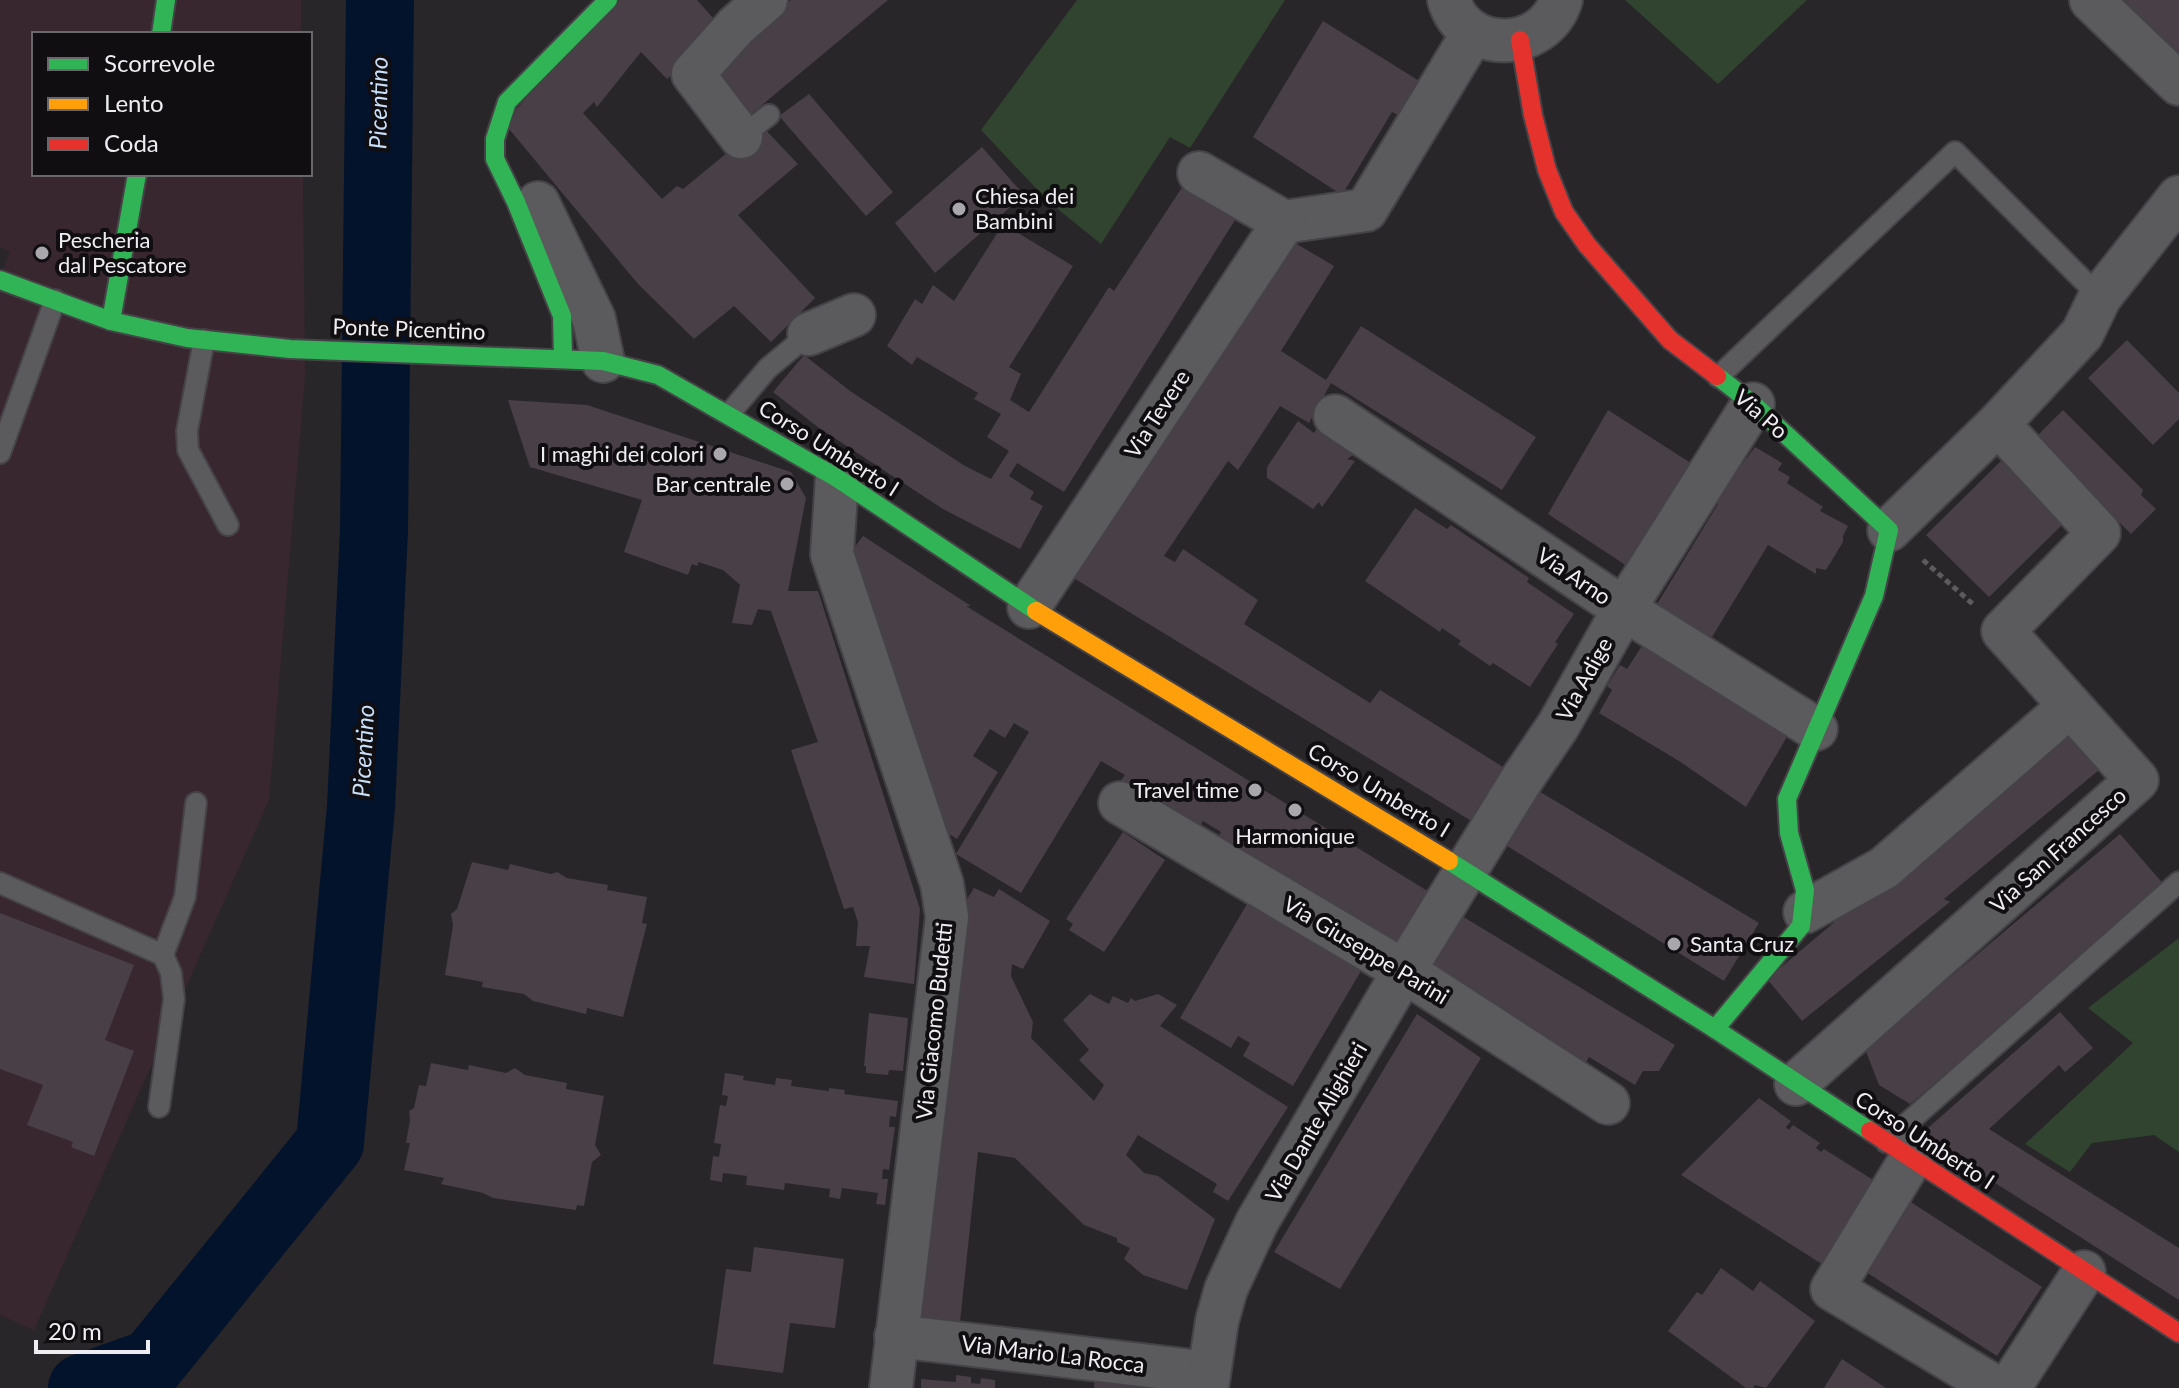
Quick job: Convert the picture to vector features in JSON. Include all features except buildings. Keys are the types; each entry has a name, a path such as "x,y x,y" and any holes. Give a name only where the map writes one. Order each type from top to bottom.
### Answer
{"main road":[{"path":"161,32 166,0"},
{"path":"501,122 507,102 608,0"},
{"name":"Via Po","path":"1520,40 1533,115 1547,170 1564,212 1587,245 1670,340 1753,404 1889,530"},
{"path":"111,321 137,176"},
{"name":"Ponte Picentino","path":"3,289 55,300 111,321 204,340 290,349 526,358"},
{"name":"Corso Umberto I","path":"526,358 583,359 658,375 729,414 837,478 1029,607 1418,840 1715,1029 2179,1333"},
{"path":"1715,1029 1801,926 1805,912 1804,874 1788,834 1787,799 1874,596 1889,530"}],"street":[{"path":"1199,173 1284,222 1366,210 1461,16 1488,40 1520,40 1536,34 1549,23 1561,0"},
{"path":"2091,0 2179,84"},
{"path":"738,9 693,74 755,126"},
{"path":"501,122 594,319 583,359"},
{"path":"1889,530 1998,424 2082,334 2100,297 2179,197"},
{"name":"Via Tevere","path":"1029,607 1284,222"},
{"path":"809,334 854,315"},
{"name":"Via Adige","path":"1466,872 1558,726 1624,609 1753,404"},
{"name":"Via Arno","path":"1335,416 1624,609 1816,729"},
{"path":"1998,424 2099,533 2003,631"},
{"name":"Via Giacomo Budetti","path":"837,478 832,554 942,884 947,917 891,1388"},
{"name":"Via San Francesco","path":"1796,1084 2137,780 2003,631"},
{"path":"1805,912 1884,868 2070,706"},
{"name":"Via Giuseppe Parini","path":"1120,803 1404,971 1608,1103"},
{"name":"Via Dante Alighieri","path":"1208,1381 1217,1321 1226,1289 1257,1222 1404,971 1466,872"},
{"path":"1898,1151 1832,1289 1997,1388"},
{"path":"2009,1388 2084,1272"},
{"name":"Via Mario La Rocca","path":"896,1336 1208,1381"}],"lane":[{"path":"1718,377 1955,152 2100,297"},
{"path":"0,453 55,300"},
{"path":"729,414 768,368 809,334"},
{"path":"204,340 187,431 188,450 228,525"},
{"path":"163,955 185,897 196,803"},
{"path":"1898,1151 2179,882"},
{"path":"0,883 163,955 171,973 174,999 159,1107"}],"path":[{"path":"1889,530 2003,631"}],"shaded area":[{"path":"0,0 301,0 301,32 32,32 32,176 303,176 305,376 269,800 34,1330 0,1315 0,276 10,252 0,247"}],"green space":[{"path":"1077,0 1285,0 1190,148 1170,137 1101,244 1049,202 981,130"},
{"path":"1625,0 1807,0 1718,84"},
{"path":"2179,938 2179,1152 2154,1135 2092,1143 2070,1172 2025,1144 2133,1043 2088,1008"}],"waterway":[{"name":"Picentino","path":"82,1388 152,1363 330,1143 361,807 374,530 380,0"}],"traffic: fast":[{"path":"161,32 166,0"},
{"path":"563,358 562,316 516,202 495,159 495,139 507,102 608,0"},
{"path":"111,321 137,176"},
{"path":"0,280 111,321 187,338 290,349 603,361 658,375 837,478 1036,611"},
{"path":"1715,1029 1801,926 1805,890 1789,833 1787,799 1874,596 1889,530 1753,404 1717,376"},
{"path":"1449,861 1870,1131"}],"traffic: slow":[{"path":"1036,611 1449,861"}],"traffic: jam":[{"path":"1520,40 1533,115 1547,170 1564,212 1587,245 1670,340 1717,376"},
{"path":"1870,1131 2179,1333"}],"place":[{"name":"Chiesa dei Bambini","path":"959,209"},
{"name":"Pescheria dal Pescatore","path":"42,253"},
{"name":"I maghi dei colori","path":"720,454"},
{"name":"Bar centrale","path":"787,484"},
{"name":"Travel time","path":"1255,790"},
{"name":"Harmonique","path":"1295,810"},
{"name":"Santa Cruz","path":"1674,944"}]}
